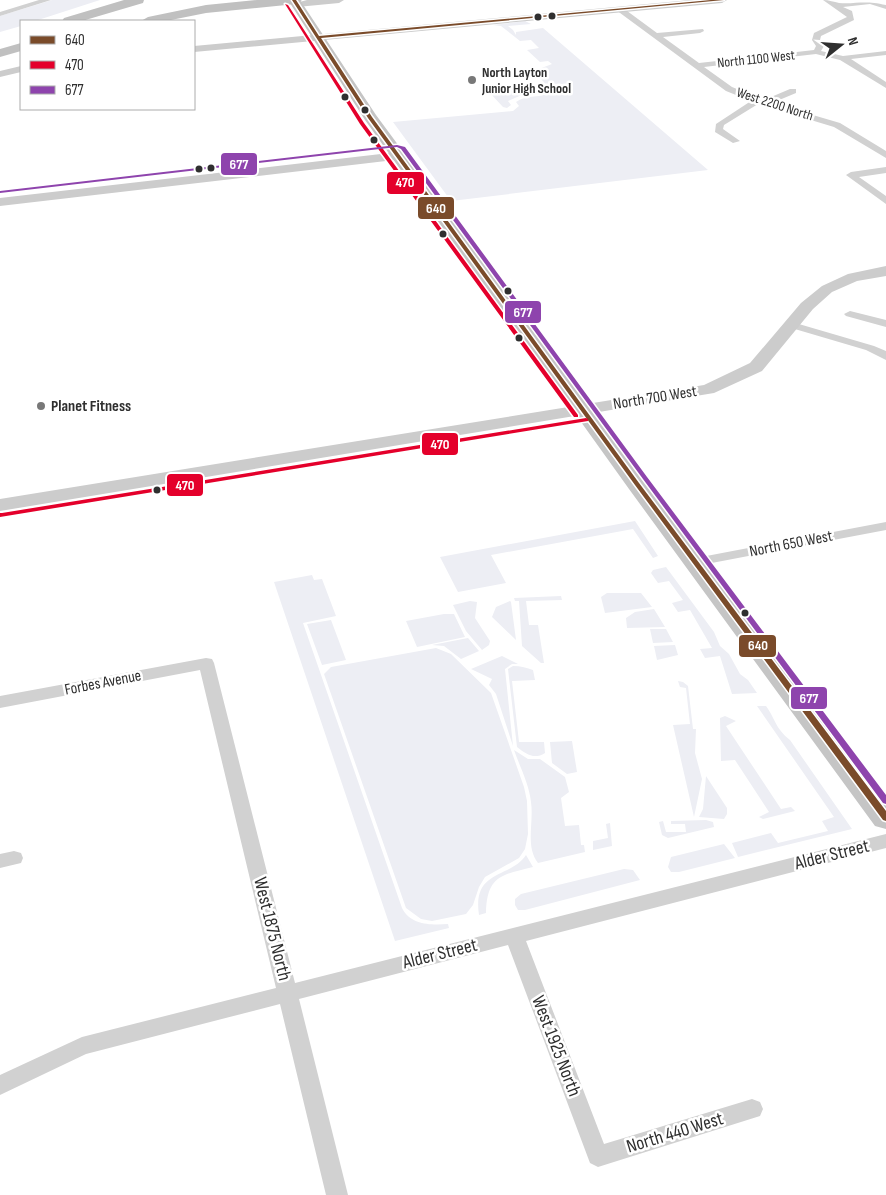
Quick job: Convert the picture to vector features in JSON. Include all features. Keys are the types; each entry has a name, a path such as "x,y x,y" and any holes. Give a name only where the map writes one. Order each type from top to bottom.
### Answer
{"highway":[{"path":"65,20 114,0"},
{"path":"65,20 138,0"},
{"path":"153,20 184,14 295,1"},
{"path":"104,20 151,5"},
{"path":"0,43 20,36"},
{"path":"0,53 20,46"},
{"path":"0,61 20,55"}],"main road":[{"path":"295,1 320,37 347,83 398,156 886,818"}],"street":[{"path":"0,14 47,0"},
{"path":"295,1 339,0"},
{"path":"195,49 717,0"},
{"path":"816,52 820,46 817,35 851,18 849,13 827,0"},
{"path":"837,5 876,3 886,6"},
{"name":"West 2200 North","path":"620,10 729,89 761,102 837,125 886,155"},
{"path":"655,36 700,31"},
{"name":"North 1100 West","path":"695,66 816,52 843,58"},
{"path":"843,58 886,53"},
{"path":"843,58 886,86"},
{"path":"0,74 20,69"},
{"path":"736,141 718,130 720,124 761,102 793,90"},
{"path":"0,202 398,156"},
{"path":"886,170 851,176 886,201"},
{"name":"North 700 West","path":"0,505 678,395 721,384 756,367 808,306 828,288 853,277 886,271"},
{"path":"850,314 886,324"},
{"path":"792,326 870,348 886,356"},
{"name":"North 650 West","path":"696,562 886,526"},
{"name":"Forbes Avenue","path":"0,702 206,663"},
{"name":"West 1875 North","path":"206,663 337,1195"},
{"name":"Alder Street","path":"0,1085 82,1046 886,841"},
{"name":"West 1925 North","path":"514,936 598,1156"},
{"name":"North 440 West","path":"598,1156 752,1109"}],"shaded area":[{"path":"52,0 100,0 38,20 20,20 20,26 0,32 0,16"},
{"path":"525,21 531,24 508,26 516,35 516,32 543,28 708,170 451,201 393,122 513,111 519,106 516,102 552,91 541,79 546,75 539,69 552,64 548,61 540,62 527,50 539,48 531,40 520,41 501,26 493,25"},
{"path":"515,90 524,94 508,101 511,105 507,108 503,107 489,92"},
{"path":"635,521 658,556 653,558 633,529 491,555 506,583 458,592 440,557"},
{"path":"666,567 714,632 720,646 729,654 740,674 748,680 757,693 732,694 720,656 705,658 700,649 712,648 690,610 678,612 672,603 683,600 669,581 658,583 651,573 653,570"},
{"path":"312,575 314,580 322,579 336,616 303,623 402,908 406,914 417,921 429,924 448,924 449,928 395,941 274,582"},
{"path":"607,593 641,593 652,607 605,613 601,597"},
{"path":"561,596 562,600 526,601 529,625 538,625 544,663 541,663 522,646 519,601 515,601 514,598"},
{"path":"470,601 477,602 475,618 490,641 489,645 482,650 466,631 453,605"},
{"path":"510,601 516,640 492,617 496,607"},
{"path":"654,609 665,627 627,628 626,618 635,612"},
{"path":"454,614 465,637 417,647 406,621"},
{"path":"331,620 346,660 322,665 307,624"},
{"path":"650,629 666,629 673,642 653,643"},
{"path":"468,638 479,651 461,659 444,646 432,645"},
{"path":"675,645 678,655 657,660 654,646"},
{"path":"436,648 451,654 491,693 524,787 527,801 528,834 525,849 519,858 485,877 479,887 473,905 466,914 432,921 421,919 406,908 324,674 331,667"},
{"path":"502,656 518,664 512,664 505,669 513,746 496,694 489,685 492,679 471,669"},
{"path":"513,666 533,670 535,680 512,681 519,742 544,742 545,753 541,755 530,755 517,747 508,669"},
{"path":"678,681 688,686 693,729 696,729 695,753 702,779 694,817 673,725 690,724 686,688 680,687"},
{"path":"757,706 766,706 778,728 790,740 852,829 738,857 732,843 771,833 778,843 828,831 822,821 834,817"},
{"path":"725,716 736,721 726,726 781,809 791,807 795,811 763,819 759,817 769,812 735,760 721,761 720,718"},
{"path":"572,741 577,772 567,774 552,763 550,742"},
{"path":"514,750 528,759 540,759 565,777 569,792 561,798 565,826 579,825 581,845 584,845 585,852 538,863 534,856 531,842 532,810 530,795"},
{"path":"706,776 727,808 727,814 724,819 699,817 703,809"},
{"path":"706,820 713,822 714,827 668,838 662,835 659,822 663,821 666,832 686,832 685,824 671,824 671,821"},
{"path":"610,823 612,846 593,850 593,841 608,838 606,824"},
{"path":"724,844 735,858 679,872 671,872 668,867 671,857"},
{"path":"526,855 533,867 512,872 498,879 489,891 486,913 479,915 478,900 481,890 487,882 519,863"},
{"path":"624,869 633,870 640,880 525,910 518,910 515,905 515,899 521,894"}],"transit line":[{"name":"640","path":"294,0 370,117 637,484 886,818"},
{"name":"640","path":"320,37 722,0"},
{"name":"470","path":"286,5 362,123 576,416"},
{"name":"677","path":"0,192 397,146 403,148 645,478 886,801"},
{"name":"470","path":"2,515 586,420"}],"place":[{"name":"North Layton Junior High School","path":"472,80"},
{"name":"Planet Fitness","path":"41,406"}]}
